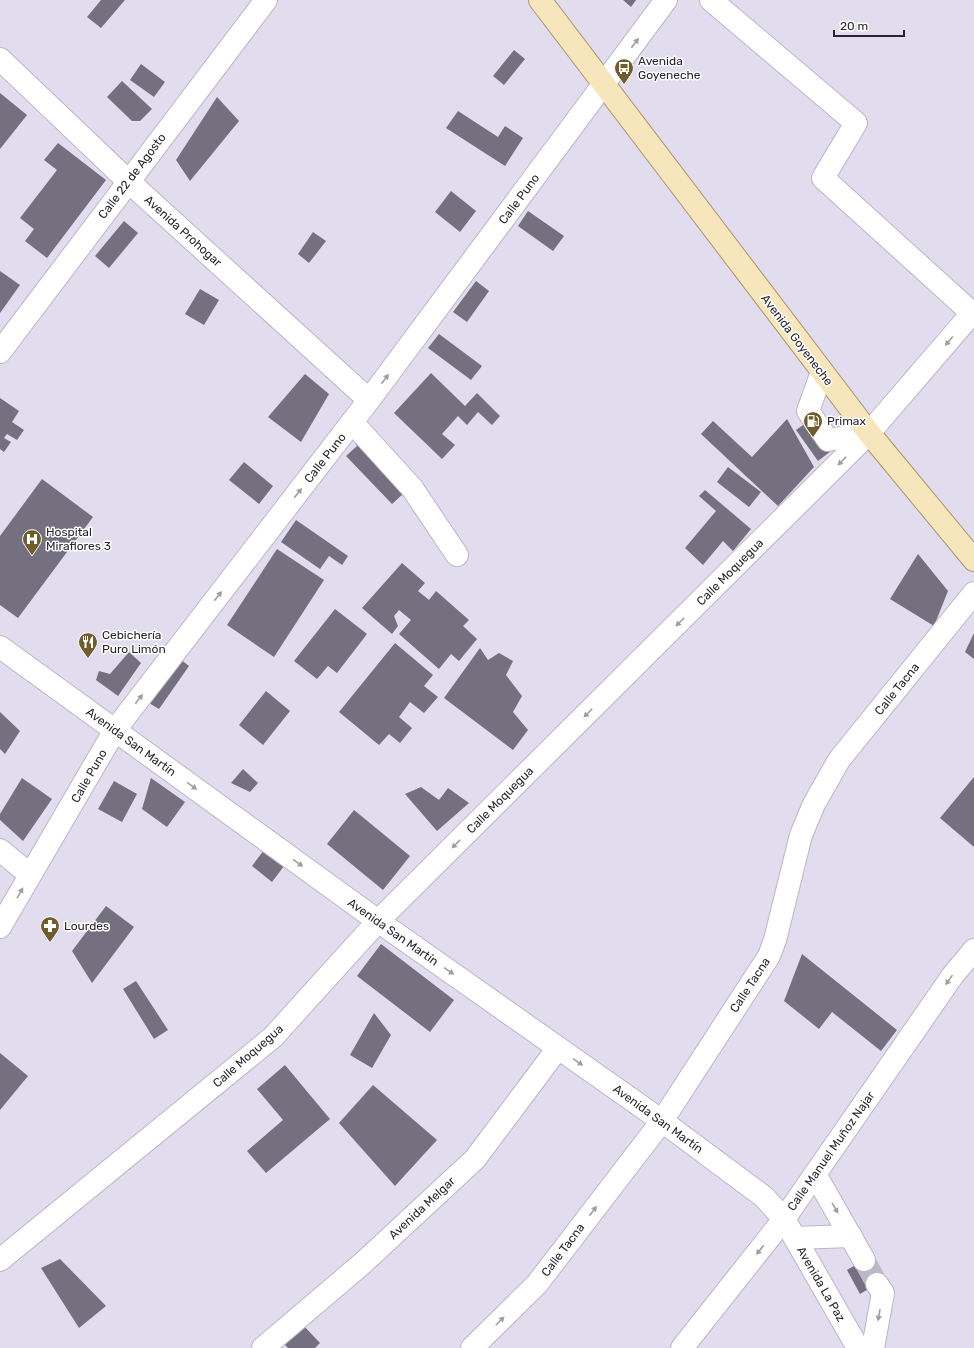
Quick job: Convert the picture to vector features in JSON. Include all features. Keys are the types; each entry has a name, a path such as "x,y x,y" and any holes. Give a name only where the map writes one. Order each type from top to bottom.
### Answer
{"main road":[{"name":"Avenida Goyeneche","path":"540,0 869,434 974,560"}],"street":[{"name":"Calle 22 de Agosto","path":"0,352 266,0"},
{"name":"Calle Puno","path":"0,927 116,730 369,400 666,0"},
{"path":"711,0 856,123 823,178 973,312"},
{"name":"Avenida Prohogar","path":"0,60 128,181 369,400"},
{"name":"Calle Moquegua","path":"0,1260 274,1037 378,921 869,434 973,312"},
{"path":"822,372 808,411 828,440 869,434"},
{"path":"352,422 412,488 457,555"},
{"name":"Calle Tacna","path":"472,1348 537,1284 662,1121 769,956 775,940 801,835 814,804 839,760 974,593"},
{"name":"Avenida San Martín","path":"0,646 378,921 662,1121 764,1198 784,1219"},
{"path":"0,850 30,875"},
{"name":"Calle Manuel Muñoz Najar","path":"682,1348 784,1219 953,975 974,950"},
{"name":"Avenida Melgar","path":"263,1348 364,1262 475,1159 558,1048"},
{"path":"816,1174 864,1260"},
{"name":"Avenida La Paz","path":"784,1219 858,1348"},
{"path":"795,1238 851,1236"},
{"path":"873,1348 883,1293 878,1284"}],"building":[{"path":"101,0 125,0 101,28 87,17"},
{"path":"623,0 636,0 631,7"},
{"path":"514,50 525,59 504,85 493,76"},
{"path":"141,64 165,82 154,97 130,80"},
{"path":"122,81 152,109 140,121 132,121 107,97"},
{"path":"0,93 27,115 0,149"},
{"path":"217,97 239,121 190,181 176,160"},
{"path":"458,111 498,137 505,126 523,138 505,166 446,128"},
{"path":"58,143 106,180 47,258 25,241 34,229 20,218 57,170 44,160"},
{"path":"451,191 476,211 460,232 435,212"},
{"path":"528,211 564,236 553,251 518,226"},
{"path":"124,221 138,233 109,268 95,256"},
{"path":"313,232 326,241 309,263 298,254"},
{"path":"0,271 20,285 0,313"},
{"path":"476,281 489,291 467,322 453,312"},
{"path":"200,289 219,300 204,325 185,314"},
{"path":"439,334 482,366 471,380 428,348"},
{"path":"431,373 465,406 477,393 500,416 492,425 478,412 467,425 458,416 442,434 455,445 442,459 394,413"},
{"path":"305,374 329,394 301,442 268,417"},
{"path":"0,398 19,411 12,422 24,430 17,440 7,434 4,438 11,442 4,452 0,449"},
{"path":"813,418 835,448 818,461 796,430"},
{"path":"787,419 814,467 778,506 701,434 713,421 752,457"},
{"path":"352,436 404,493 392,504 346,456 357,446"},
{"path":"244,462 273,486 259,504 229,480"},
{"path":"728,467 761,492 749,507 717,482"},
{"name":"Hospital Miraflores 3","path":"42,479 93,517 18,618 0,605 0,536"},
{"path":"705,490 751,529 733,551 723,541 703,565 685,548 716,511 699,496"},
{"path":"296,520 348,556 342,565 329,556 320,569 281,542"},
{"path":"277,549 324,580 274,657 227,625"},
{"path":"918,554 948,591 934,626 890,599"},
{"path":"402,563 425,583 418,591 429,600 436,591 469,620 463,626 477,639 459,661 451,654 439,669 399,634 411,620 399,610 394,616 398,626 392,634 362,608"},
{"path":"335,609 367,634 337,673 328,666 317,679 294,661"},
{"path":"974,633 974,659 965,652"},
{"path":"395,643 433,675 424,686 438,697 424,713 410,702 399,717 412,728 400,743 389,734 379,745 339,712"},
{"path":"480,648 488,660 499,653 513,661 506,675 522,696 513,712 528,730 513,750 444,698"},
{"path":"129,652 141,663 118,696 96,680 99,671 110,674"},
{"path":"180,659 189,666 159,709 149,703"},
{"path":"266,691 290,711 263,745 239,725"},
{"path":"0,712 20,731 5,754 0,749"},
{"path":"243,769 258,783 250,792 231,783"},
{"path":"974,777 974,847 940,818"},
{"path":"22,778 52,799 23,841 0,820 0,814"},
{"path":"151,778 185,802 167,827 142,809"},
{"path":"114,781 137,794 122,822 98,809"},
{"path":"421,787 439,800 448,788 469,803 437,831 405,794"},
{"path":"354,810 410,856 383,890 327,844"},
{"path":"264,850 284,866 272,882 252,866"},
{"path":"106,906 134,927 92,983 72,951"},
{"path":"381,944 454,1000 430,1032 357,976"},
{"path":"802,954 897,1030 881,1051 832,1012 819,1029 784,1001"},
{"path":"136,981 168,1030 154,1039 123,989"},
{"path":"374,1013 391,1035 372,1068 350,1055"},
{"path":"0,1053 28,1076 0,1110"},
{"path":"285,1065 330,1119 266,1173 247,1151 283,1120 257,1089"},
{"path":"373,1085 437,1140 395,1186 339,1123"},
{"path":"869,1257 882,1281 860,1294 847,1270"},
{"path":"60,1259 106,1306 79,1328 41,1268"},
{"path":"303,1325 320,1343 315,1348 288,1348 284,1344"}],"tunnel":[{"path":"864,1260 877,1284"}],"place":[{"name":"Avenida Goyeneche","path":"624,85"},
{"name":"Primax","path":"813,438"},
{"name":"Hospital Miraflores 3","path":"32,556"},
{"name":"Cebichería Puro Limón","path":"88,659"},
{"name":"Lourdes","path":"50,943"}]}
